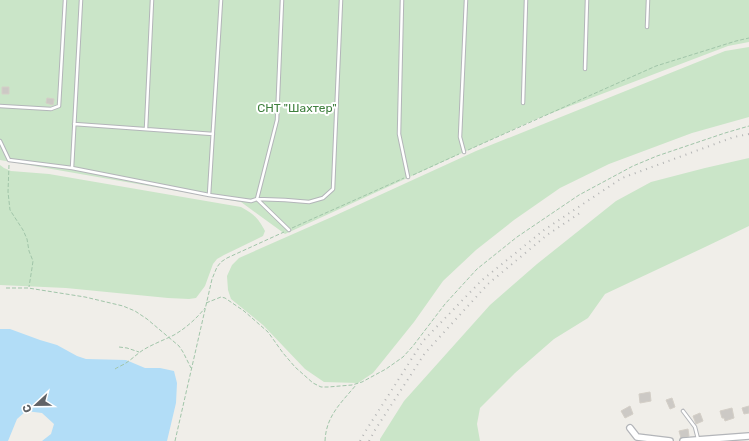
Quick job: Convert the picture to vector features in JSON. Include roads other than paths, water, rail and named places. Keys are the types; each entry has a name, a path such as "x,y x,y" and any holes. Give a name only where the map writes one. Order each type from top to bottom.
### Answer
{"street":[{"path":"630,428 637,437 670,441"},
{"path":"683,441 742,439 749,436"}],"lane":[{"path":"0,106 51,109 59,106 65,0"},
{"path":"72,168 82,0"},
{"path":"146,130 152,0"},
{"path":"209,195 221,0"},
{"path":"257,199 277,120 282,0"},
{"path":"0,141 9,160 72,168 209,195 251,201 257,199 308,202 323,198 333,189 341,0"},
{"path":"402,0 399,134 408,177"},
{"path":"464,152 460,137 466,0"},
{"path":"523,103 526,0"},
{"path":"585,69 587,0"},
{"path":"647,26 648,0"},
{"path":"74,124 213,134"},
{"path":"257,199 289,230"},
{"path":"683,411 695,427 698,440"}],"water":[{"path":"0,329 10,329 57,345 77,356 86,359 126,360 145,368 160,368 174,371 177,383 176,403 167,441 42,441 51,434 54,424 42,413 26,411 17,419 8,441 0,441"}],"railway":[{"path":"360,441 423,341 481,281 544,230 622,178 734,137 749,134"},
{"path":"369,441 425,353 488,284 547,235 583,211"}],"park label":[{"name":"СНТ \"Шахтер\"","path":"297,108"}]}
